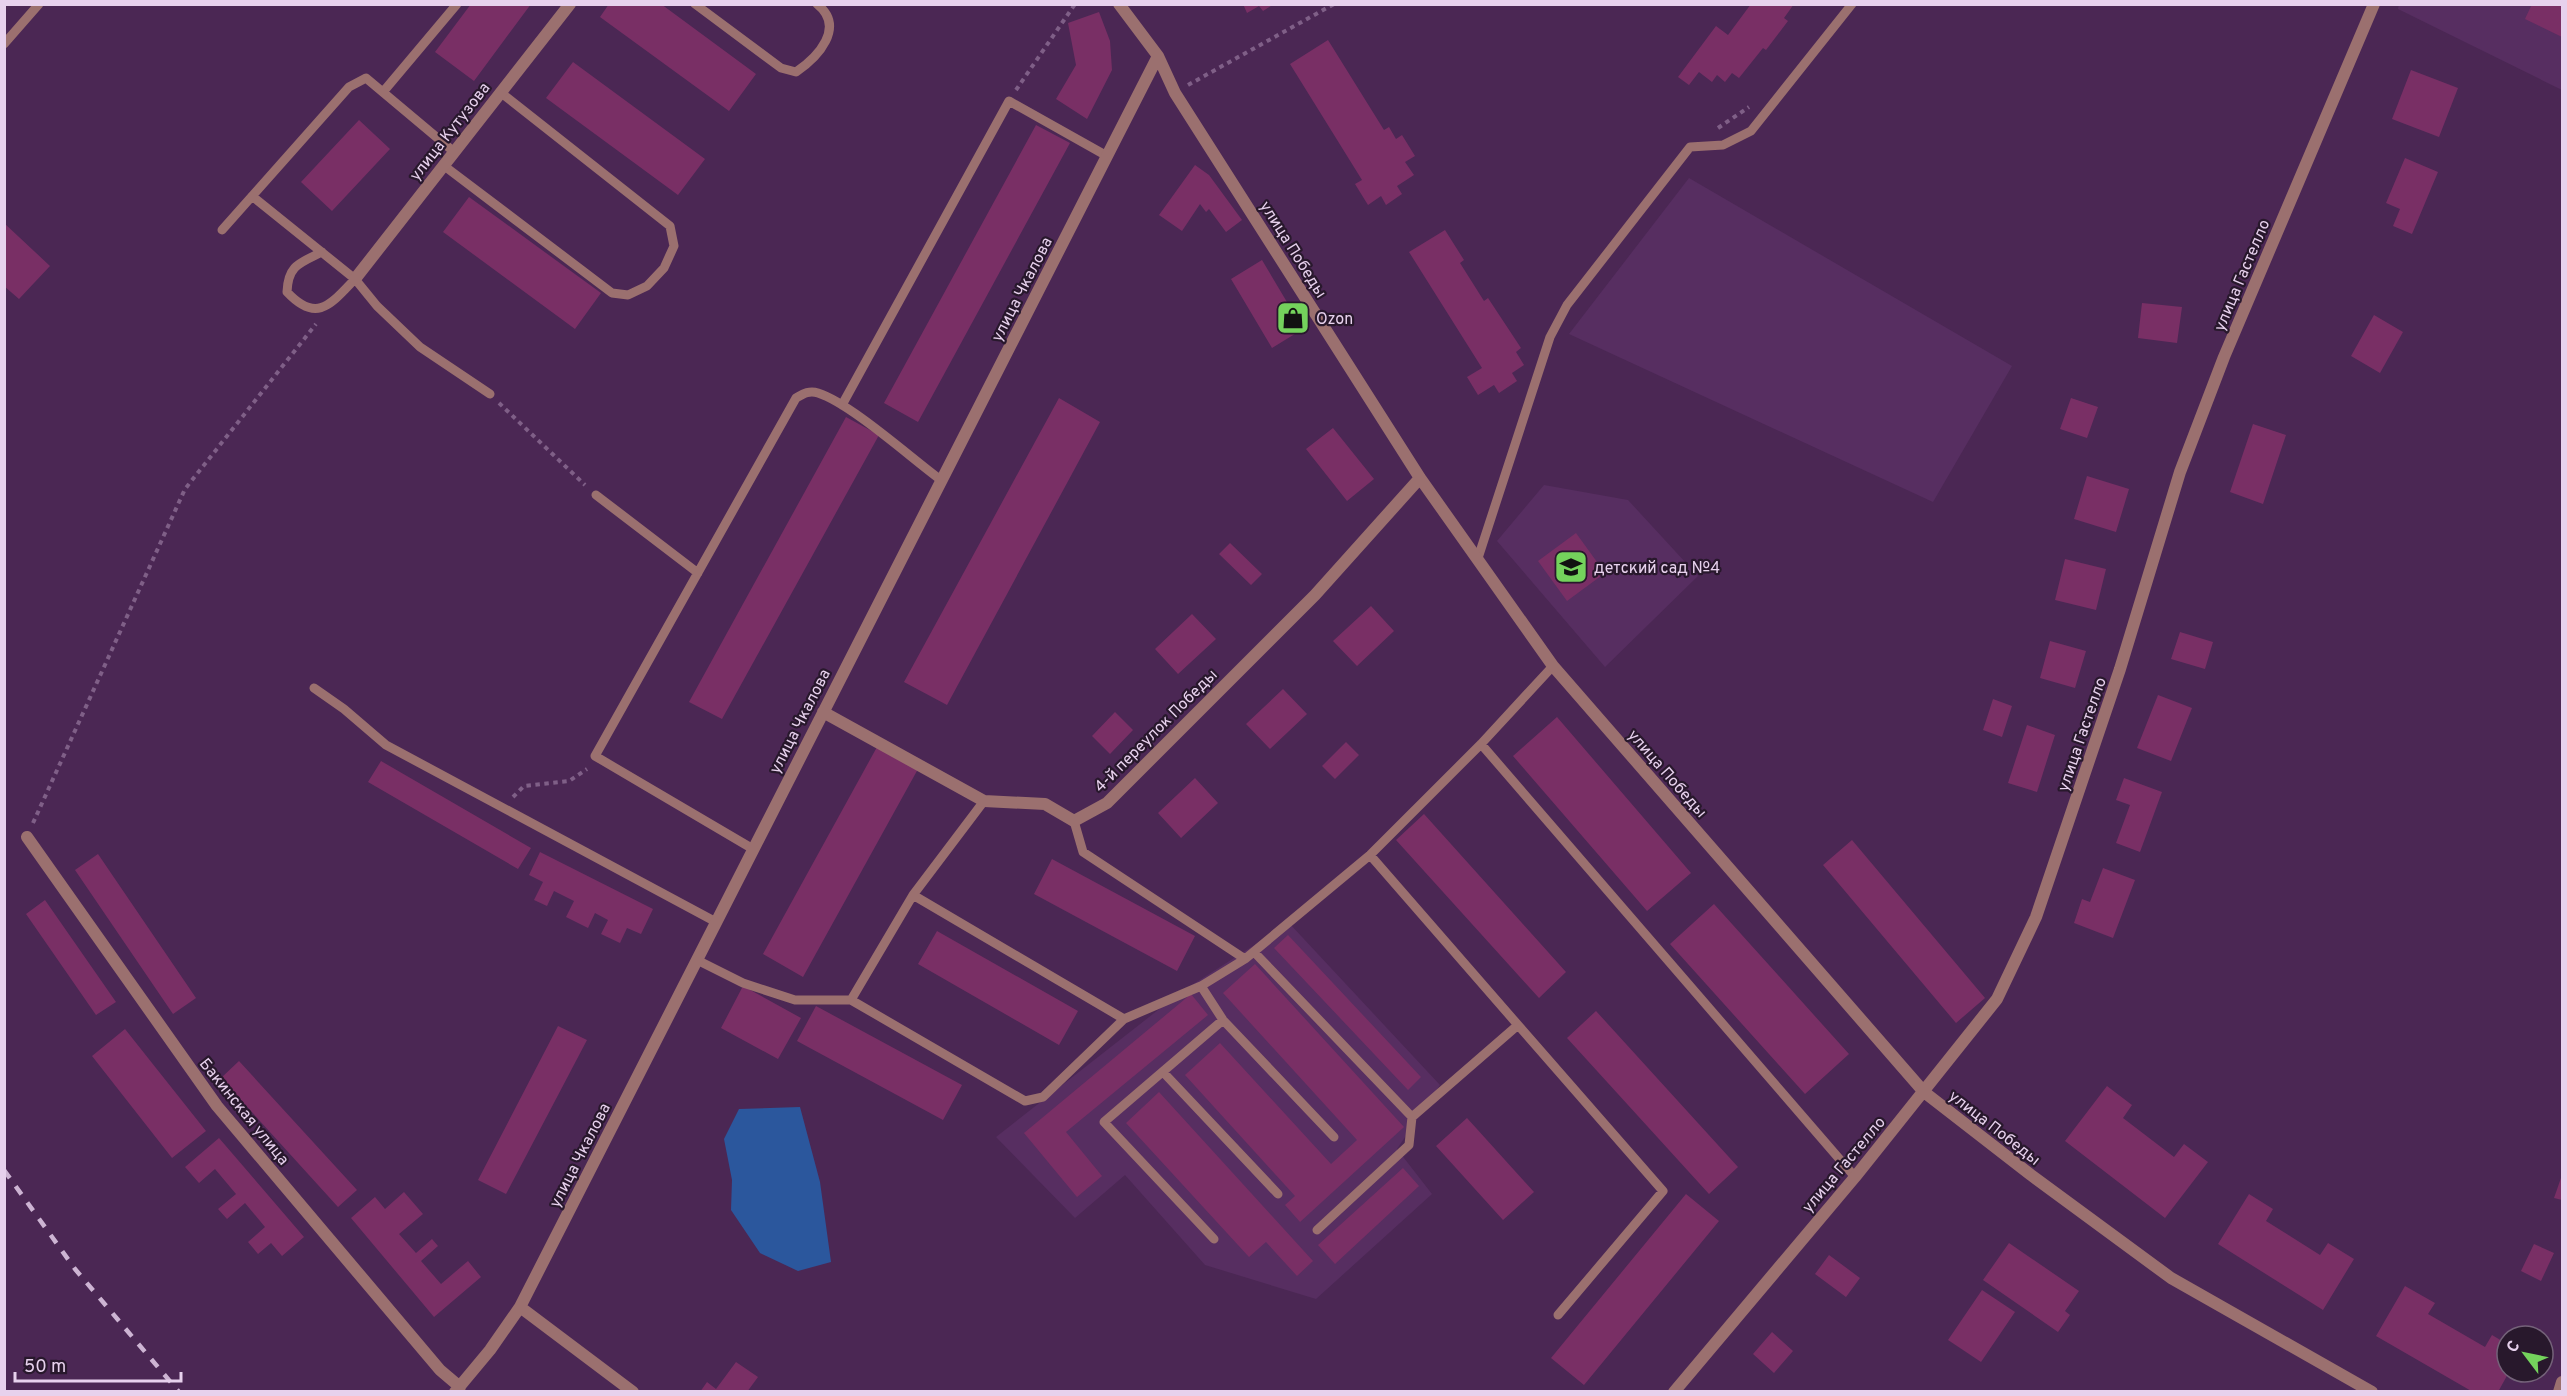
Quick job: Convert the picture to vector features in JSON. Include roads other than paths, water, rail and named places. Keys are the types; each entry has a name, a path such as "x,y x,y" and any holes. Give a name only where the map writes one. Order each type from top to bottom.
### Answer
{"street":[{"name":"улица Кутузова","path":"355,279 570,4"},
{"name":"улица Победы","path":"1119,4 1158,56 1175,93 1420,478 1553,666 1924,1092 2031,1175 2171,1278 2372,1392"},
{"name":"улица Гастелло","path":"1674,1392 1855,1177 1997,999 2036,917 2120,669 2180,472 2224,357 2374,4"},
{"name":"улица Чкалова","path":"457,1389 520,1307 1158,56"},
{"name":"4-й переулок Победы","path":"1074,820 1107,803 1315,595 1420,478"},
{"path":"823,712 984,801 1045,804 1074,820"},
{"name":"Бакинская улица","path":"27,837 216,1106 457,1389"},
{"path":"520,1307 633,1392"},
{"path":"2559,1392 2562,1382"}],"lane":[{"path":"4,44 39,4"},
{"path":"383,92 457,4"},
{"path":"695,4 781,68 796,72 810,63 829,34 831,22 825,11 817,4"},
{"path":"1478,558 1550,337 1567,305 1690,147 1723,145 1751,130 1852,4"},
{"path":"222,230 349,87 366,78 453,151"},
{"path":"443,165 612,293 628,295 647,286 664,267 674,246 670,226 500,92"},
{"path":"842,405 1009,101 1107,156"},
{"path":"252,196 355,279 377,306 420,347 490,394"},
{"path":"322,252 296,265 287,276 287,292 298,304 310,310 329,306 355,279"},
{"path":"753,849 595,756 796,398 807,392 817,393 842,405 941,480"},
{"path":"596,495 698,573"},
{"path":"697,960 743,983 795,1000 851,1000 1025,1101 1043,1097 1124,1019 1201,986 1255,953 1370,855 1481,744 1553,666"},
{"path":"314,688 344,709 386,745 716,922"},
{"path":"1481,744 1855,1177"},
{"path":"851,1000 913,895 984,801"},
{"path":"1074,820 1083,852 1245,959"},
{"path":"1370,855 1663,1191 1558,1316"},
{"path":"913,895 1124,1019"},
{"path":"1255,953 1412,1117"},
{"path":"1201,986 1223,1020 1334,1137"},
{"path":"1214,1239 1104,1122 1223,1020"},
{"path":"1317,1230 1409,1146 1412,1117 1518,1025"},
{"path":"1163,1072 1278,1194"}],"water":[{"path":"800,1107 820,1182 831,1262 798,1271 760,1253 731,1210 732,1180 724,1139 739,1109"}],"railway":[{"path":"4,1170 75,1269 179,1392"}],"place":[{"name":"Ozon","path":"1293,318"},
{"name":"детский сад №4","path":"1571,567"}]}
